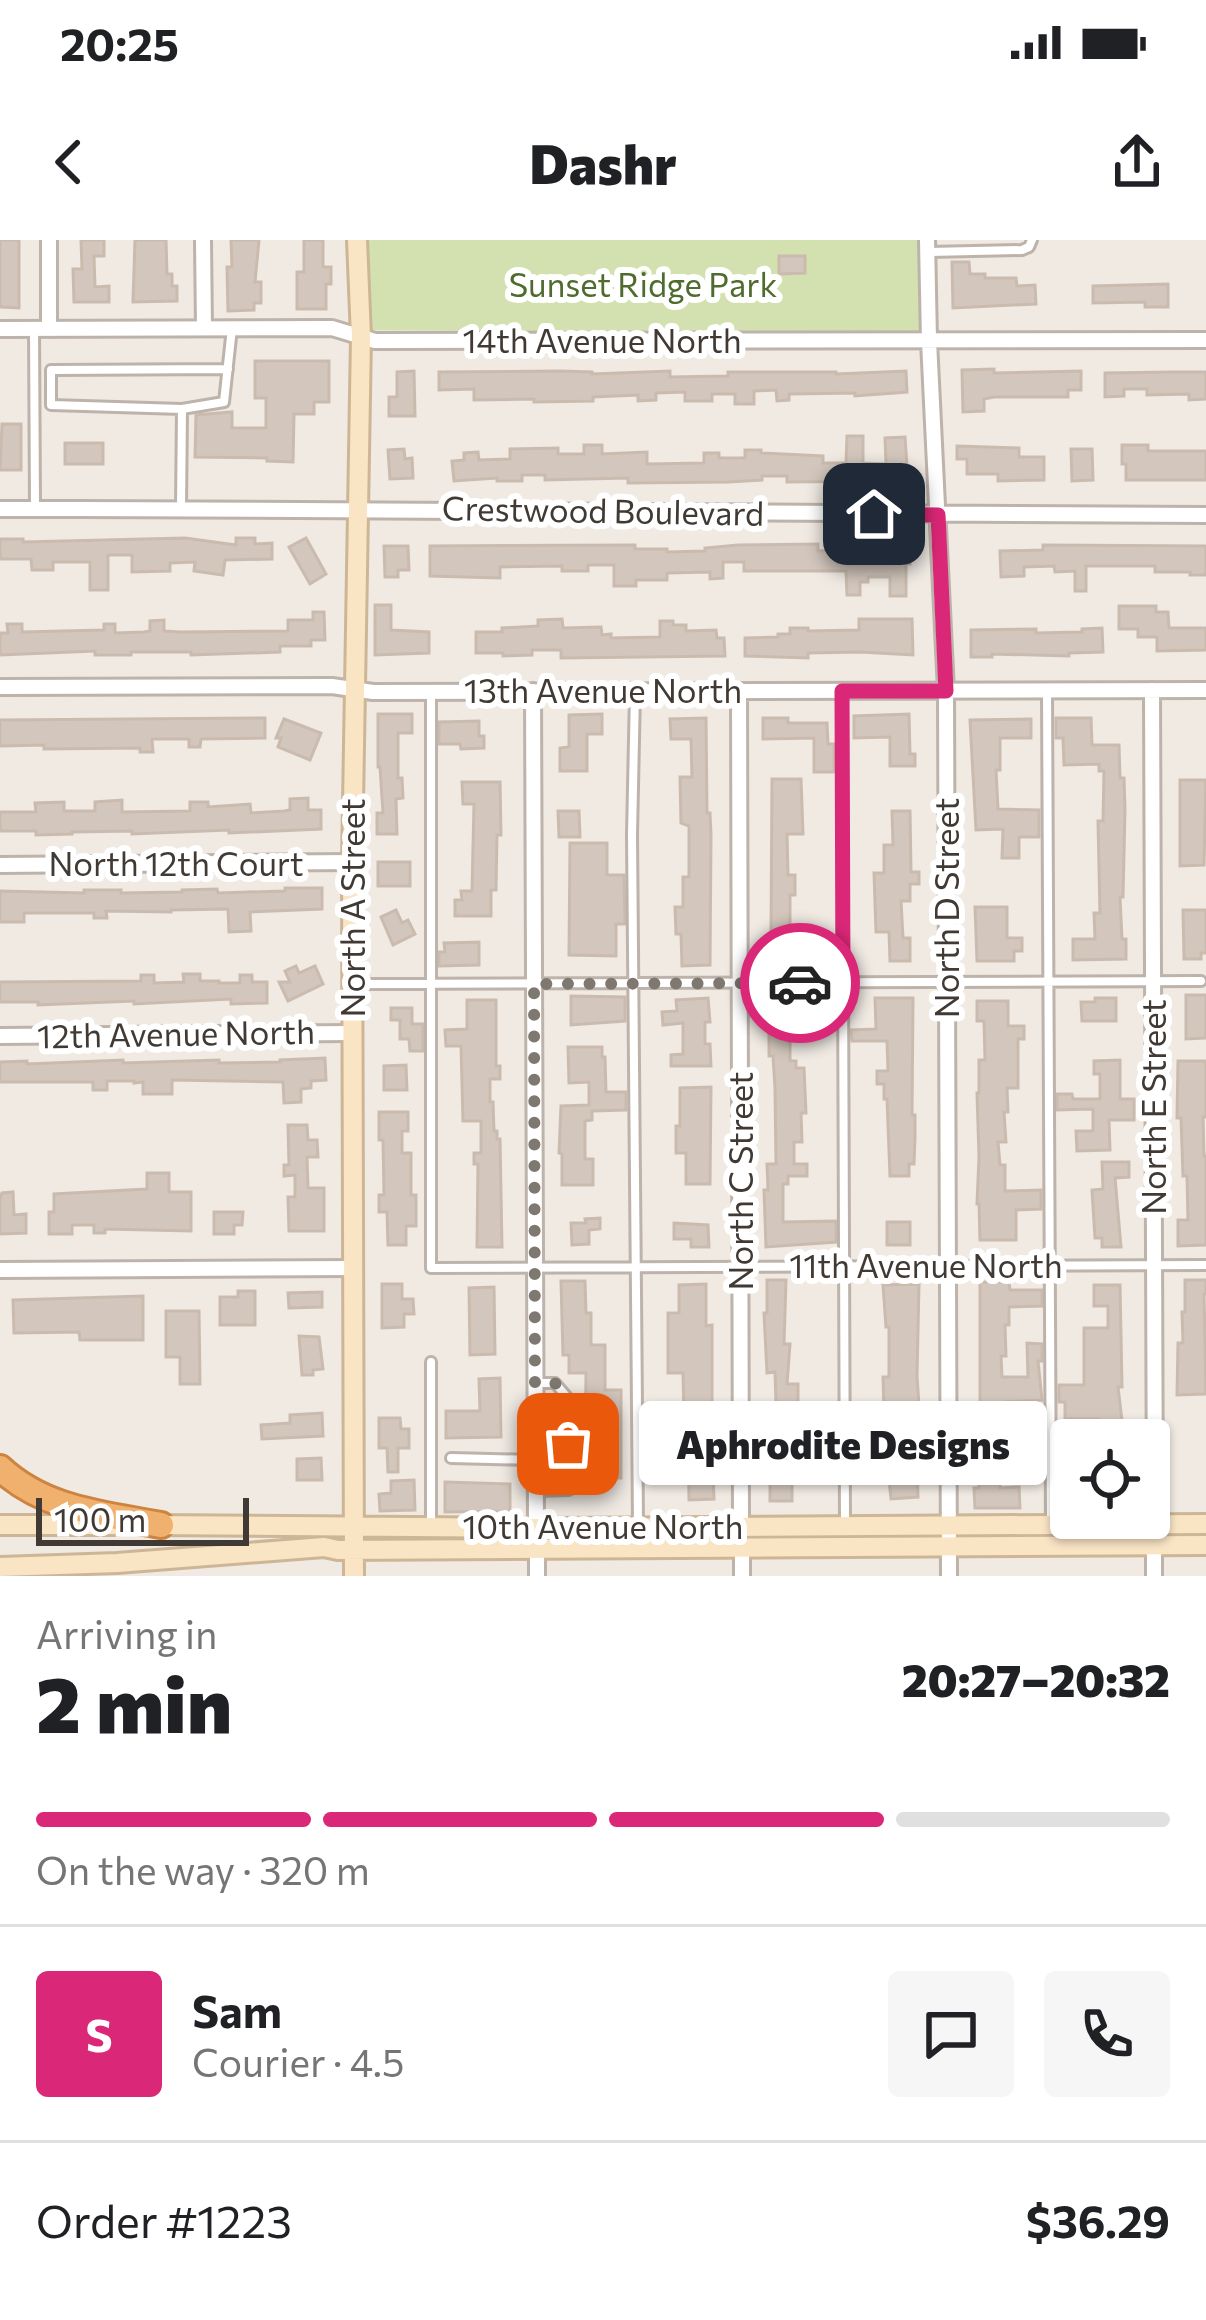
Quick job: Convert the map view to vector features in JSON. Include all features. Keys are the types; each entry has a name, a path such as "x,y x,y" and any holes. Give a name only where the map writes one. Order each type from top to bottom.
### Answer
{"highway":[{"path":"0,1468 26,1489 55,1503 161,1525"}],"main road":[{"name":"North A Street","path":"354,1576 352,862 361,337 357,240"},
{"name":"10th Avenue North","path":"1170,1524 1206,1524"},
{"name":"10th Avenue North","path":"0,1525 1050,1525"},
{"name":"10th Avenue North","path":"0,1567 324,1547 1206,1545"}],"street":[{"path":"41,328 49,240"},
{"path":"203,240 203,328"},
{"name":"North D Street","path":"927,246 946,691 949,1576"},
{"name":"14th Avenue North","path":"0,328 332,328 375,341 1206,340"},
{"name":"Crestwood Boulevard","path":"0,509 1206,514"},
{"name":"13th Avenue North","path":"0,687 332,686 354,691 431,692 1206,690"},
{"name":"North E Street","path":"1152,690 1154,1419"},
{"path":"533,691 536,1528"},
{"name":"North C Street","path":"739,691 741,1526"},
{"name":"North 12th Court","path":"0,865 352,862"},
{"name":"12th Avenue North","path":"0,1036 352,1033"},
{"path":"0,1270 353,1268"},
{"path":"1154,1545 1154,1576"},
{"path":"742,1549 742,1576"},
{"path":"536,1550 537,1576"}],"lane":[{"path":"927,246 1022,250 1033,240"},
{"path":"35,508 41,328"},
{"path":"228,369 51,370 51,405 182,409 224,402 228,369 232,328"},
{"path":"181,508 182,409"},
{"path":"635,691 632,835 639,1527"},
{"path":"842,691 845,1526"},
{"path":"1047,691 1051,1419"},
{"path":"430,984 431,692"},
{"name":"12th Avenue North","path":"352,984 1201,981"},
{"name":"11th Avenue North","path":"430,984 431,1268 1206,1265"},
{"path":"431,1362 431,1528"},
{"path":"535,1383 555,1383 567,1397 569,1490 536,1491"},
{"path":"451,1458 536,1460"}],"green space":[{"name":"Sunset Ridge Park","path":"363,240 918,240 923,334 366,330"}],"building":[{"path":"0,240 19,240 19,308 0,307"},
{"path":"81,240 104,240 104,256 94,256 95,287 109,286 109,302 74,302 73,269 82,269"},
{"path":"135,240 166,240 167,274 172,274 172,286 177,286 177,301 133,302"},
{"path":"231,240 259,240 255,282 261,282 261,303 254,303 254,310 228,311"},
{"path":"304,240 323,240 323,267 331,267 326,309 297,309 297,272 304,272"},
{"path":"779,256 805,256 805,273 779,274"},
{"path":"952,262 969,262 970,274 1016,278 1017,286 1035,285 1036,304 953,308"},
{"path":"1168,284 1168,307 1145,307 1145,302 1093,303 1093,286"},
{"path":"255,361 329,361 329,402 314,402 314,414 294,414 293,462 195,457 196,415 232,412 232,428 266,428 266,398 255,398"},
{"path":"994,369 994,373 1081,371 1081,390 1068,390 1068,397 994,397 984,399 984,411 963,412 962,370"},
{"path":"414,371 415,416 389,416 389,397 397,397 397,372"},
{"path":"670,371 670,377 906,371 907,392 789,394 789,400 777,401 776,390 754,391 754,404 735,404 735,394 712,394 712,401 685,401 685,392 656,393 656,400 638,401 638,395 534,402 474,400 474,389 439,390 439,372"},
{"path":"1206,372 1206,399 1189,400 1189,394 1147,395 1147,389 1124,389 1124,396 1105,397 1105,373"},
{"path":"2,424 21,424 21,470 0,470"},
{"path":"847,436 863,436 863,463 886,464 885,438 905,437 908,481 787,482 787,476 762,476 762,480 728,482 628,483 628,478 545,480 545,475 522,475 522,481 454,481 452,461 464,460 464,453 478,452 479,460 510,459 510,449 558,448 558,454 584,454 584,445 602,445 602,454 647,452 647,464 704,463 704,453 745,458 745,450 823,456 823,463 846,463"},
{"path":"65,443 103,443 103,464 65,464"},
{"path":"1122,445 1148,445 1148,451 1206,451 1206,480 1126,480"},
{"path":"957,446 1019,448 1019,457 1044,457 1044,480 998,481 998,474 967,474 967,459 957,459"},
{"path":"404,449 405,459 412,458 413,478 390,479 388,450"},
{"path":"1071,449 1092,449 1093,480 1072,481"},
{"path":"185,538 236,545 236,538 255,538 255,544 272,543 272,559 225,560 223,575 194,571 195,562 170,563 170,571 132,572 132,555 108,555 108,590 90,590 90,562 53,562 53,570 32,570 31,559 0,559 0,539"},
{"path":"306,538 326,574 310,584 289,547"},
{"path":"818,544 818,551 846,550 846,544 857,544 857,549 888,549 888,544 910,544 906,596 890,596 890,577 868,577 868,582 860,582 860,595 847,595 846,571 744,571 744,562 723,562 723,578 710,579 710,572 667,573 667,580 636,580 636,586 614,586 614,565 588,565 588,571 562,571 562,566 500,567 500,578 430,576 430,546 635,545 635,549 667,552"},
{"path":"1043,545 1206,546 1206,575 1155,572 1155,566 1086,566 1086,591 1075,591 1075,571 1055,572 1054,566 1024,567 1024,576 1001,577 1000,551 1043,550"},
{"path":"384,546 408,546 409,570 398,570 398,577 385,577"},
{"path":"375,605 391,605 391,630 429,632 429,653 375,655"},
{"path":"1119,606 1156,606 1156,612 1168,612 1169,628 1206,628 1206,650 1157,651 1157,637 1138,637 1138,629 1119,629"},
{"path":"313,612 324,612 325,640 311,640 311,646 280,646 280,652 0,655 0,633 8,633 7,624 22,624 22,632 104,630 104,624 115,624 115,633 150,631 150,621 164,620 164,631 288,631 288,620 313,620"},
{"path":"562,619 563,628 601,627 602,635 611,634 611,638 660,637 660,621 686,625 686,631 716,630 717,638 724,638 725,656 561,658 561,650 532,650 532,655 476,653 476,632 502,632 502,628 538,626 538,620"},
{"path":"859,619 912,619 913,655 745,656 745,638 778,637 790,634 790,628 859,630"},
{"path":"1102,628 1103,652 971,657 971,630 1036,629 1036,633"},
{"path":"378,714 412,714 412,733 398,733 403,798 396,799 397,834 377,834 377,813 383,813"},
{"path":"602,714 602,734 587,734 587,771 560,771 560,748 569,747 569,715"},
{"path":"909,714 915,766 890,766 890,737 854,738 854,716"},
{"path":"265,718 265,738 201,739 200,747 189,747 189,739 152,739 153,752 0,746 0,720"},
{"path":"706,718 710,965 682,966 675,907 683,907 683,877 689,877 689,826 681,823 680,777 692,777 691,739 671,739 670,719"},
{"path":"763,718 827,723 828,744 834,744 834,772 814,772 814,738 763,739"},
{"path":"1056,718 1091,718 1092,745 1119,745 1125,810 1120,897 1126,959 1073,960 1073,939 1095,939 1094,913 1100,913 1098,821 1103,821 1104,771 1099,771 1099,764 1064,765"},
{"path":"284,719 321,733 310,760 278,747 281,738 276,738"},
{"path":"1031,719 1031,738 1000,738 998,809 1039,810 1039,837 1019,837 1019,858 1002,858 1003,829 976,830 970,720"},
{"path":"479,721 484,748 439,744 439,722"},
{"path":"772,779 801,779 803,834 787,834 788,875 795,875 790,926 810,925 810,950 802,951 802,962 782,962 782,936 771,936"},
{"path":"1180,780 1206,780 1204,865 1180,866"},
{"path":"462,782 500,782 501,835 497,835 491,916 455,916 455,900 462,900 461,891 472,891 474,804 463,804"},
{"path":"308,798 308,810 321,810 321,829 36,835 36,831 0,831 0,812 36,812 35,803 64,802 64,811 95,811 95,802 122,800 122,812 190,811 190,802 208,802 208,807 250,804 251,813 290,810 290,799"},
{"path":"558,811 579,811 580,837 559,837"},
{"path":"892,811 910,811 911,872 919,872 919,884 910,884 910,901 901,901 910,961 890,961 889,932 876,932 874,873 884,873 884,845 893,845"},
{"path":"570,843 607,843 607,875 624,875 625,924 616,924 616,956 569,955"},
{"path":"378,862 410,862 410,886 378,886"},
{"path":"322,888 322,909 250,912 251,931 229,932 228,909 106,911 107,918 94,918 94,913 24,913 24,922 0,922 0,891 217,889 218,893"},
{"path":"975,907 1007,907 1007,938 1022,938 1022,951 1014,951 1014,961 977,961"},
{"path":"396,910 415,934 393,945 381,917"},
{"path":"1183,910 1206,910 1206,953 1201,953 1201,959 1184,959"},
{"path":"479,942 479,965 439,966 444,943"},
{"path":"296,966 299,973 315,966 323,984 288,1001 279,982 290,982 285,971"},
{"path":"183,974 200,974 200,981 219,983 240,983 240,975 252,975 252,982 267,982 267,1003 231,1004 231,999 134,1004 0,1002 0,982 141,981 141,975 154,975 154,983 184,982"},
{"path":"1186,995 1206,995 1206,1038 1186,1039"},
{"path":"571,996 625,997 625,1021 571,1025"},
{"path":"796,996 790,1061 804,1068 806,1113 801,1113 802,1142 794,1142 794,1164 807,1164 807,1176 788,1176 788,1184 783,1184 783,1222 836,1221 836,1242 766,1247 767,1164 776,1164 769,997"},
{"path":"708,998 705,1044 710,1044 711,1066 671,1066 671,1055 683,1054 683,1023 663,1025 662,1012 677,1011 676,1000"},
{"path":"875,998 913,998 915,1137 909,1176 890,1176 887,1099 884,1084 877,1084 877,1071 888,1071 887,1041 852,1041 851,1030 876,1029"},
{"path":"1095,998 1116,998 1116,1021 1082,1021 1081,1002 1095,1002"},
{"path":"467,1000 496,1000 500,1079 490,1079 490,1102 494,1131 500,1139 502,1247 477,1247 478,1164 474,1164 474,1153 481,1153 481,1121 463,1121 461,1046 446,1046 445,1030 467,1029"},
{"path":"977,1001 1008,1001 1008,1026 1024,1026 1024,1039 1018,1039 1018,1088 1007,1088 1006,1142 998,1142 1000,1165 1005,1165 1005,1191 1041,1190 1041,1209 1016,1210 1016,1240 980,1240 977,1093 979,1060 985,1060 984,1021 977,1021"},
{"path":"391,1008 412,1008 412,1024 423,1024 423,1051 410,1051 409,1039 400,1039 400,1020 391,1020"},
{"path":"568,1047 602,1047 606,1092 626,1092 626,1110 592,1111 592,1120 585,1121 585,1159 593,1159 593,1185 562,1185 561,1106 589,1105 589,1082 569,1083"},
{"path":"325,1058 326,1080 311,1081 311,1088 301,1089 301,1102 284,1103 283,1082 172,1080 172,1094 143,1094 143,1082 134,1081 107,1081 107,1090 93,1090 93,1082 0,1082 0,1062 219,1063"},
{"path":"1120,1060 1120,1099 1134,1099 1134,1120 1109,1120 1110,1150 1077,1151 1076,1131 1093,1131 1093,1109 1057,1110 1057,1094 1100,1099 1100,1074 1094,1074 1094,1061"},
{"path":"1178,1061 1206,1061 1206,1245 1178,1246 1178,1220 1188,1220 1181,1118 1177,1118"},
{"path":"406,1065 407,1090 384,1090 384,1066"},
{"path":"711,1087 710,1184 686,1184 686,1153 676,1153 680,1088"},
{"path":"379,1112 408,1112 402,1153 411,1153 416,1226 406,1226 406,1245 388,1245 387,1212 379,1212 379,1195 384,1195"},
{"path":"288,1125 307,1125 308,1140 317,1140 318,1157 307,1157 308,1188 324,1188 324,1231 289,1231 288,1197 295,1197 295,1175 284,1176 284,1165 289,1165"},
{"path":"1102,1162 1129,1162 1129,1177 1115,1178 1121,1247 1102,1247 1102,1238 1095,1238 1092,1190 1103,1189"},
{"path":"147,1173 169,1173 169,1192 191,1192 191,1231 105,1229 105,1233 94,1233 94,1225 72,1225 72,1234 49,1234 54,1194 147,1189"},
{"path":"13,1192 14,1215 26,1214 26,1233 0,1234 0,1198 2,1193"},
{"path":"214,1212 243,1212 242,1225 234,1225 234,1234 214,1234"},
{"path":"600,1218 600,1229 589,1230 589,1244 572,1245 571,1223"},
{"path":"887,1222 910,1222 910,1245 887,1245"},
{"path":"674,1223 708,1225 709,1247 691,1247 691,1239 674,1239"},
{"path":"767,1280 786,1280 784,1344 790,1344 787,1384 798,1384 797,1434 777,1436 775,1372 767,1373"},
{"path":"1185,1280 1206,1280 1206,1394 1177,1395"},
{"path":"561,1281 585,1281 591,1345 605,1345 605,1390 621,1390 621,1478 585,1478 586,1373 569,1373 569,1355 563,1355"},
{"path":"980,1282 1009,1282 1010,1290 1042,1290 1042,1306 1009,1307 1006,1356 1001,1356 1002,1377 1028,1377 1027,1343 1042,1344 1042,1361 1038,1361 1042,1400 1005,1402 1005,1422 972,1422 972,1407 980,1407"},
{"path":"382,1284 402,1284 402,1299 413,1299 414,1314 404,1314 404,1327 382,1328"},
{"path":"706,1284 706,1326 712,1325 709,1403 714,1499 689,1500 688,1436 670,1436 670,1417 684,1417 683,1373 668,1373 668,1313 679,1313 679,1285"},
{"path":"919,1284 918,1497 891,1499 893,1455 853,1455 853,1444 885,1443 883,1377 889,1377 889,1327 883,1285"},
{"path":"1094,1285 1120,1285 1122,1419 1065,1419 1059,1385 1084,1385 1084,1328 1108,1328 1108,1306 1094,1306"},
{"path":"494,1287 495,1354 470,1355 469,1288"},
{"path":"238,1291 255,1291 255,1325 220,1325 220,1297 238,1297"},
{"path":"322,1292 322,1307 289,1308 288,1293"},
{"path":"143,1296 143,1340 80,1340 79,1332 14,1333 13,1300"},
{"path":"166,1311 199,1311 200,1384 180,1384 180,1357 166,1357"},
{"path":"299,1336 319,1337 323,1369 313,1370 313,1375 302,1375"},
{"path":"500,1378 501,1437 446,1438 446,1411 480,1411 479,1379"},
{"path":"322,1413 323,1436 262,1439 261,1425 290,1423 290,1415"},
{"path":"379,1418 400,1418 401,1429 409,1429 409,1448 398,1448 398,1472 388,1472 387,1448 379,1448"},
{"path":"821,1440 836,1440 836,1467 812,1467 812,1447 821,1447"},
{"path":"1005,1446 1000,1488 1019,1487 1020,1508 975,1508 979,1447"},
{"path":"321,1458 322,1480 297,1480 297,1459"},
{"path":"770,1473 792,1473 792,1501 770,1501"},
{"path":"414,1480 415,1510 380,1511 379,1494 391,1493 391,1481"},
{"path":"445,1482 510,1484 510,1511 445,1512"}],"way so far":[{"path":"568,1444 567,1397 555,1383 535,1383 534,984 800,983"}],"place":[{"name":"Aphrodite Designs","path":"568,1444"}],"route":[{"path":"800,983 843,982 842,691 946,691 938,515 874,514"}]}
